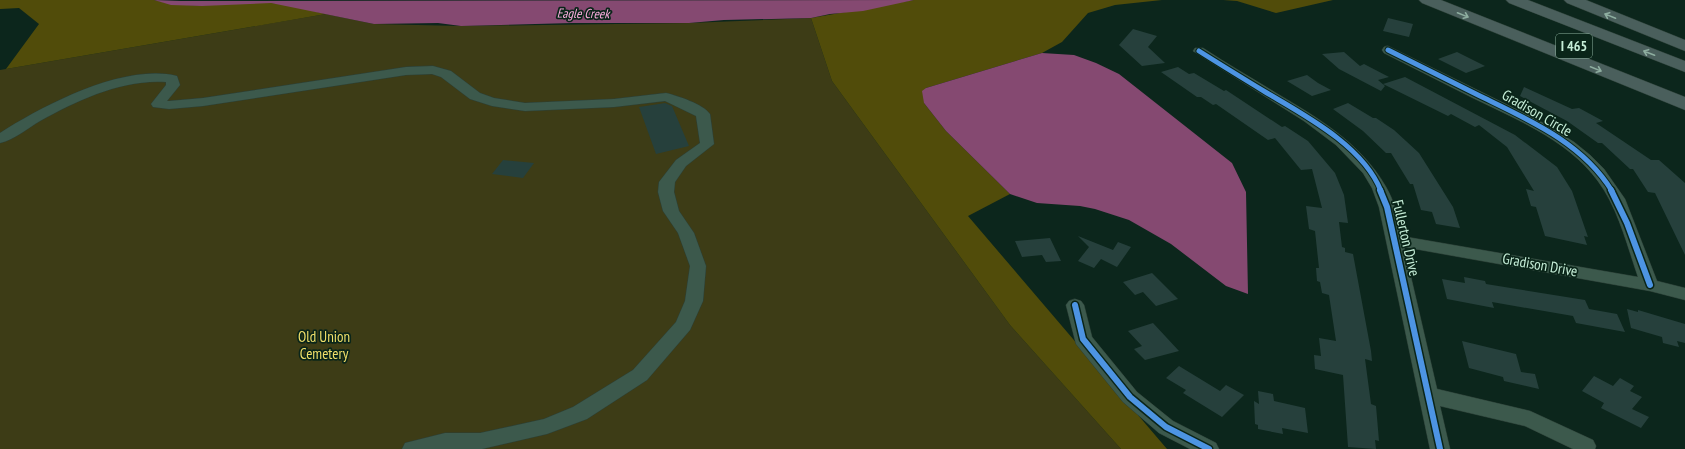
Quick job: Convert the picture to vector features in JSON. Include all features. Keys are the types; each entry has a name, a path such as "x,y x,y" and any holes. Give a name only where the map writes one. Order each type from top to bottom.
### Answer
{"highway":[{"path":"1426,0 1685,104"},
{"name":"I 465","path":"1465,0 1565,43 1685,89"},
{"name":"I 465","path":"1514,0 1685,68"},
{"path":"1572,0 1685,46"}],"street":[{"name":"Gradison Circle","path":"1388,50 1527,119 1555,136 1585,159 1597,171 1615,196 1650,285"},
{"name":"Fullerton Drive","path":"1199,52 1314,121 1346,146 1368,169 1381,190 1394,240 1440,449"},
{"path":"0,139 32,119 72,100 110,85 162,76 172,79 173,85 158,104 169,105 203,102 406,71 433,70 446,74 475,96 492,102 525,107 614,103 666,97 685,104 703,114 707,144 680,163 667,182 666,192 671,211 686,233 698,266 694,301 684,325 661,352 634,379 580,413 547,426 508,436 480,441 446,441 412,449"},
{"name":"Gradison Drive","path":"1394,240 1650,285 1685,294"},
{"path":"1075,305 1083,339 1130,397 1166,427 1209,449"},
{"path":"1428,395 1530,418 1586,446"}],"green space":[{"name":"Old Union Cemetery","path":"326,14 374,24 461,26 689,23 811,18 832,81 1010,325 1121,449 0,449 0,70"}],"shaded area":[{"path":"0,0 154,0 183,5 271,3 326,14 6,69 39,24 19,8 0,9"},
{"path":"914,0 1162,0 1115,5 1088,13 1062,42 1042,53 926,88 924,103 946,131 1010,194 968,216 1167,449 1121,449 1010,325 832,81 811,18"},
{"path":"1223,0 1333,0 1276,13 1237,1"}],"water":[{"name":"Eagle Creek","path":"154,0 914,0 863,11 830,14 811,18 724,20 689,23 572,23 461,26 438,23 374,24 271,3 202,6 171,5"},
{"path":"1042,53 1074,55 1119,74 1232,163 1246,192 1248,294 1226,286 1171,244 1129,220 1095,209 1080,206 1037,203 1010,194 946,131 924,103 922,91 926,88"}],"building":[{"path":"1388,18 1413,24 1409,37 1383,31"},
{"path":"1133,29 1157,36 1148,47 1165,63 1142,66 1119,45"},
{"path":"1344,52 1360,66 1364,64 1389,77 1378,80 1385,86 1381,91 1339,69 1322,54"},
{"path":"1457,52 1485,66 1466,73 1438,59"},
{"path":"1178,67 1189,74 1194,73 1224,91 1226,90 1282,127 1285,126 1308,141 1335,173 1344,195 1348,223 1339,222 1342,247 1345,248 1345,252 1353,254 1371,351 1372,361 1365,359 1371,404 1376,406 1379,441 1375,440 1376,449 1348,447 1343,375 1315,369 1314,355 1321,356 1319,338 1336,341 1329,295 1322,293 1320,282 1317,281 1316,268 1319,268 1315,231 1309,229 1306,206 1322,208 1312,169 1301,170 1275,138 1268,140 1216,104 1213,105 1201,97 1197,97 1161,72"},
{"path":"1307,75 1331,90 1312,96 1287,81"},
{"path":"1405,77 1515,135 1557,167 1572,191 1588,237 1584,236 1587,245 1545,236 1536,207 1531,206 1526,189 1534,191 1507,147 1479,125 1475,127 1451,114 1448,116 1383,84"},
{"path":"1524,87 1572,109 1579,108 1603,121 1596,123 1651,160 1659,160 1685,183 1685,255 1655,193 1648,192 1633,169 1630,169 1602,143 1598,143 1567,121 1520,96"},
{"path":"665,103 672,106 689,146 656,154 639,107"},
{"path":"1348,103 1373,118 1376,118 1394,130 1419,153 1453,207 1460,228 1436,224 1432,212 1421,210 1413,184 1410,184 1391,153 1386,153 1363,131 1333,109"},
{"path":"503,160 534,163 523,178 492,174"},
{"path":"1078,236 1113,250 1118,242 1131,247 1117,267 1101,259 1094,268 1078,261 1089,247"},
{"path":"1050,238 1061,261 1046,262 1042,255 1022,257 1015,241"},
{"path":"1152,273 1178,299 1156,306 1143,292 1135,295 1123,282"},
{"path":"1464,277 1485,281 1486,284 1585,300 1589,309 1617,314 1625,332 1576,323 1573,316 1492,302 1494,308 1447,299 1442,279 1465,283"},
{"path":"1627,309 1638,312 1638,310 1685,324 1685,343 1677,341 1679,347 1663,343 1662,337 1631,328"},
{"path":"1153,323 1179,351 1145,360 1134,349 1142,346 1128,331"},
{"path":"1462,341 1516,354 1521,372 1535,374 1539,389 1504,381 1503,377 1469,368"},
{"path":"1179,366 1220,391 1226,385 1244,395 1222,417 1183,393 1186,390 1166,378"},
{"path":"1594,376 1613,386 1620,378 1634,386 1630,391 1642,397 1632,409 1649,417 1641,428 1601,408 1604,403 1582,391"},
{"path":"1258,391 1273,394 1274,401 1305,408 1308,433 1282,428 1283,434 1258,429 1258,425 1255,424 1254,401 1259,404"}],"cycle path":[{"path":"1388,50 1533,122 1569,145 1585,158 1599,172 1617,199 1650,285"},
{"path":"1199,51 1325,129 1356,156 1369,171 1379,188 1387,207 1440,449"},
{"path":"1075,305 1083,339 1130,397 1166,427 1209,449"}]}
